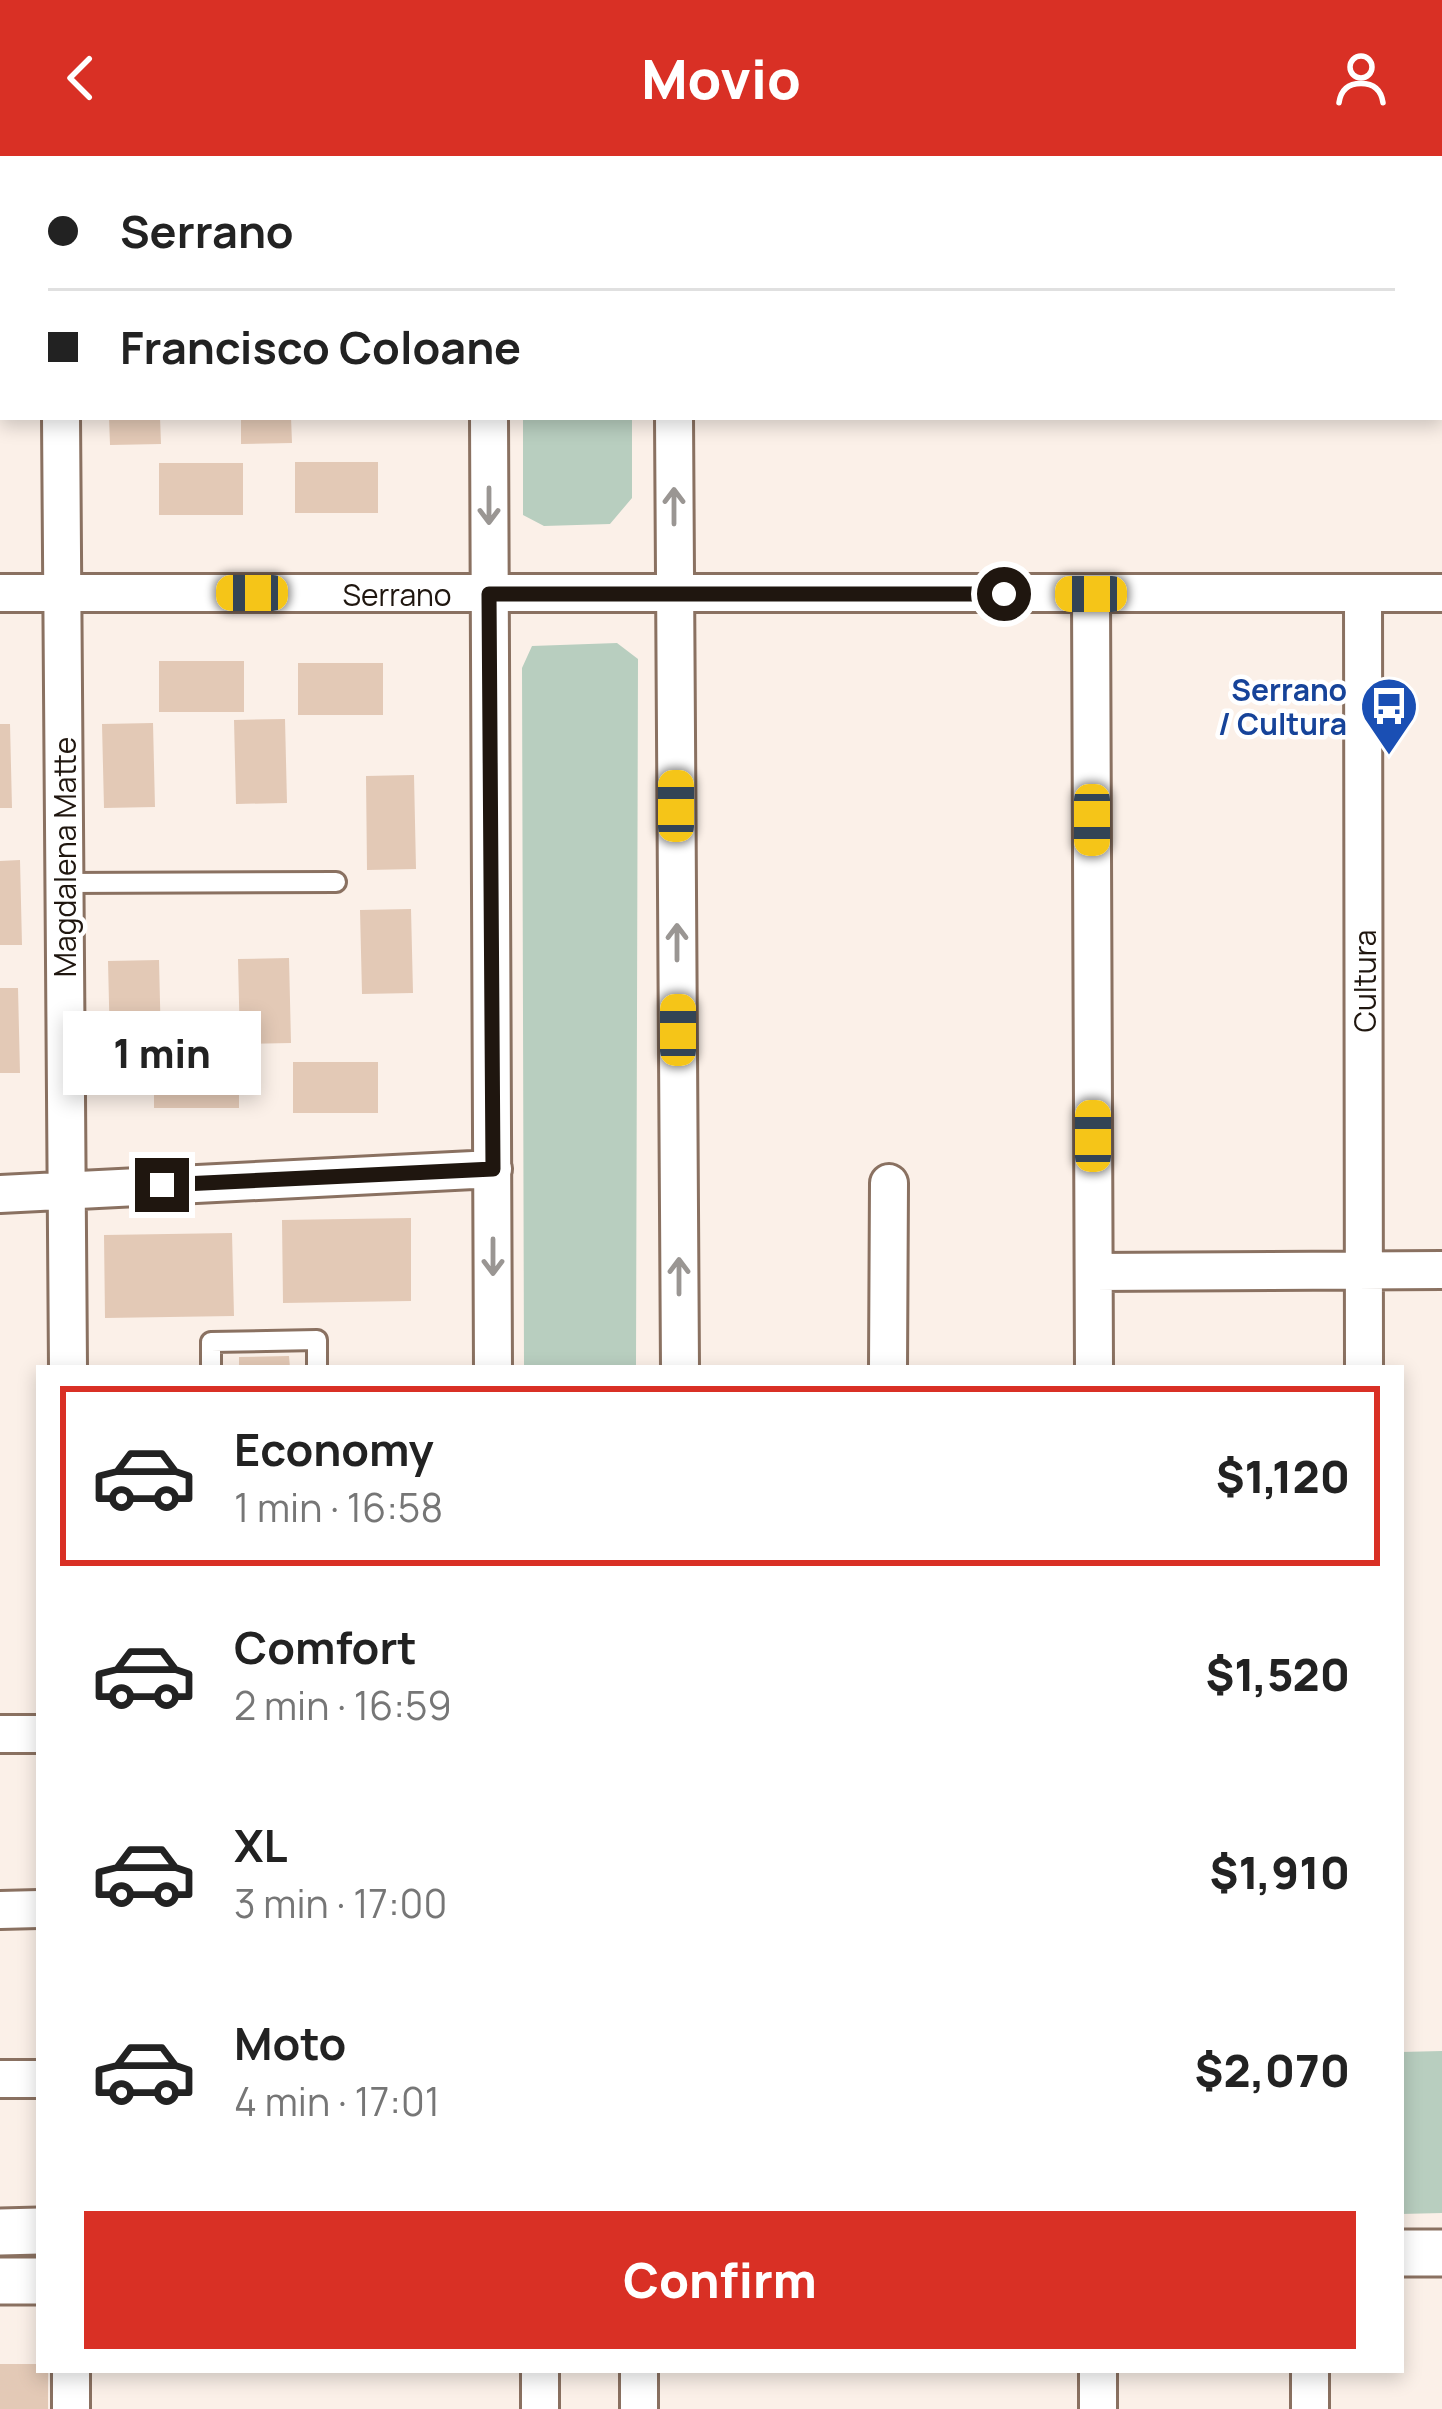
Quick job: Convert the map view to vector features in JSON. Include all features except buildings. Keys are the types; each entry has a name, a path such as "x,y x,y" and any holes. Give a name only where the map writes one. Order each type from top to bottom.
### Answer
{"street":[{"name":"Magdalena Matte","path":"61,420 68,1365"},
{"path":"489,420 493,1365"},
{"path":"674,420 680,1365"},
{"name":"Serrano","path":"0,593 1442,593"},
{"name":"Cultura","path":"1363,593 1364,1365"},
{"path":"1091,594 1094,1365"},
{"path":"0,1194 493,1169"},
{"path":"888,1365 890,1183"},
{"path":"1094,1272 1442,1270"},
{"path":"0,1734 36,1734"},
{"path":"0,1910 36,1910"},
{"path":"0,2079 36,2078"},
{"path":"0,2232 36,2231"},
{"path":"1404,2253 1442,2253"},
{"path":"0,2281 36,2281"},
{"path":"70,2373 71,2409"},
{"path":"540,2373 540,2409"},
{"path":"639,2373 639,2409"},
{"path":"1098,2373 1098,2409"},
{"path":"1310,2373 1310,2409"}],"lane":[{"path":"64,883 336,882"},
{"path":"211,1365 211,1342 317,1340 317,1365"}],"green space":[{"path":"523,420 632,420 632,498 610,524 544,526 523,515"},
{"path":"617,643 638,659 636,1365 524,1365 522,668 532,646"},
{"path":"1442,2051 1442,2213 1404,2214 1404,2052"}],"place":[{"name":"Serrano / Cultura","path":"1389,757"}],"route":[{"path":"162,1185 493,1169 489,594 1004,594"}]}
